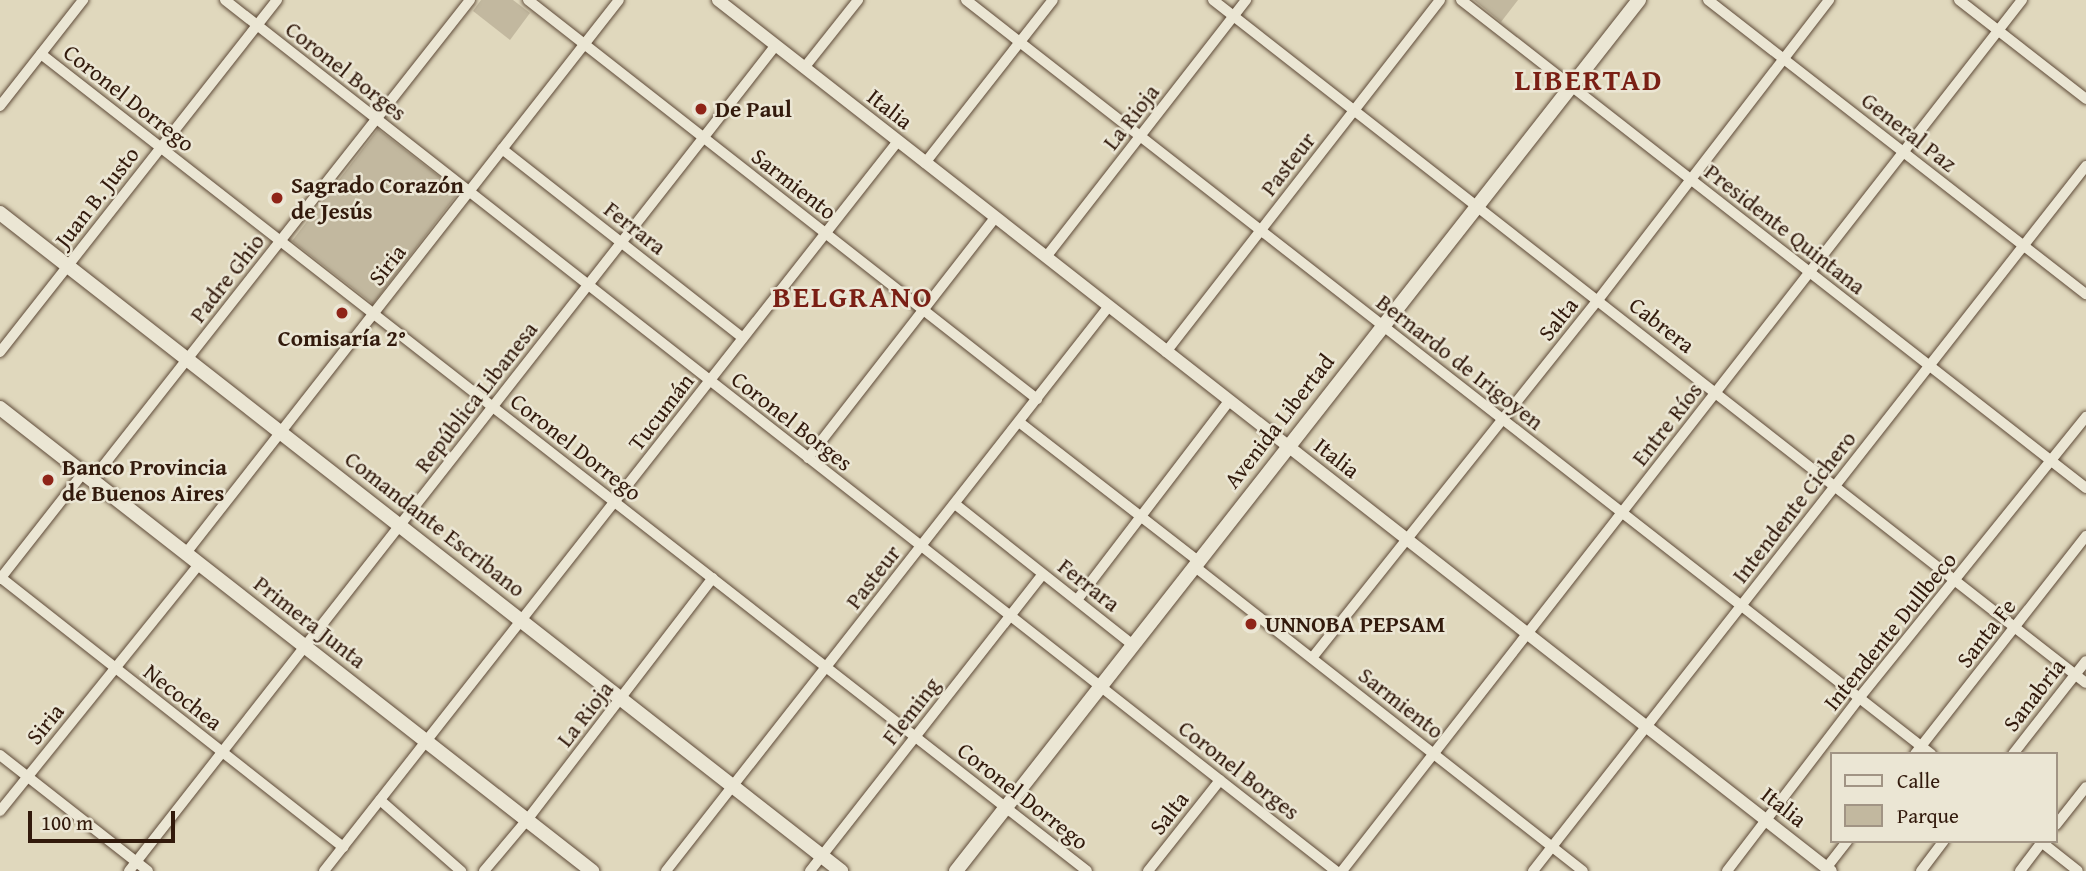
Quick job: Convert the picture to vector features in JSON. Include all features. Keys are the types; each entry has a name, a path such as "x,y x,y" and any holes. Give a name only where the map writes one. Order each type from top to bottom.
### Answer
{"main road":[{"name":"Avenida Libertad","path":"956,871 1639,0"},
{"name":"Comandante Escribano","path":"0,213 841,871"},
{"name":"Primera Junta","path":"0,408 592,871"}],"street":[{"path":"0,106 83,0"},
{"name":"Coronel Borges","path":"225,0 587,286 1339,871"},
{"name":"Juan B. Justo","path":"0,352 277,0"},
{"name":"Padre Ghio","path":"0,578 187,359 470,0"},
{"name":"Sarmiento","path":"528,0 1037,398"},
{"name":"Siria","path":"186,553 619,0"},
{"name":"Italia","path":"718,0 1829,869"},
{"path":"804,68 858,0"},
{"name":"Bernardo de Irigoyen","path":"966,0 1860,697 1918,750"},
{"path":"926,163 1053,0"},
{"name":"Cabrera","path":"1213,0 2086,683"},
{"name":"La Rioja","path":"1046,257 1246,0"},
{"name":"Pasteur","path":"1166,352 1440,0"},
{"name":"Presidente Quintana","path":"1461,0 2086,488"},
{"name":"General Paz","path":"1708,0 2086,294"},
{"name":"Salta","path":"1312,658 1598,300 1829,0"},
{"path":"1959,0 2086,99"},
{"name":"Entre Ríos","path":"1339,871 2022,0"},
{"name":"República Libanesa","path":"129,871 776,45"},
{"name":"Coronel Dorrego","path":"41,54 1087,871"},
{"name":"Tucumán","path":"324,871 898,141"},
{"name":"Ferrara","path":"502,149 743,338"},
{"name":"Intendente Cichero","path":"1533,871 2086,166"},
{"path":"808,458 995,218"},
{"name":"Pasteur","path":"666,871 1109,306"},
{"path":"1077,600 1229,401"},
{"name":"Intendente Dullbeco","path":"1727,871 1860,697 2086,418"},
{"name":"Sarmiento","path":"1019,422 1141,516 1312,658 1583,871"},
{"name":"Ferrara","path":"955,504 1133,645"},
{"name":"Santa Fe","path":"1918,750 2086,536"},
{"name":"Siria","path":"0,811 199,564"},
{"name":"Fleming","path":"810,871 1043,574"},
{"name":"Necochea","path":"0,578 343,847"},
{"name":"La Rioja","path":"484,871 527,820 713,578"},
{"name":"Sanabria","path":"2015,752 2086,660"},
{"path":"0,755 148,871"},
{"name":"Salta","path":"1148,871 1220,780"},
{"path":"2058,822 2086,786"},
{"path":"380,800 461,871"},
{"path":"1829,869 1846,843"},
{"path":"1921,871 1942,843"},
{"path":"2020,871 2041,843"},
{"path":"2043,843 2077,871"}],"green space":[{"path":"481,0 513,0 530,13 510,40 473,11"},
{"path":"1474,0 1518,0 1501,22"},
{"path":"378,129 459,192 373,304 292,241"}],"place":[{"name":"De Paul","path":"701,109"},
{"name":"Sagrado Corazón de Jesús","path":"277,198"},
{"name":"Comisaría 2°","path":"342,313"},
{"name":"Banco Provincia de Buenos Aires","path":"48,480"},
{"name":"UNNOBA PEPSAM","path":"1251,624"}],"district":[{"name":"LIBERTAD","path":"1589,79"},
{"name":"BELGRANO","path":"853,296"}]}
